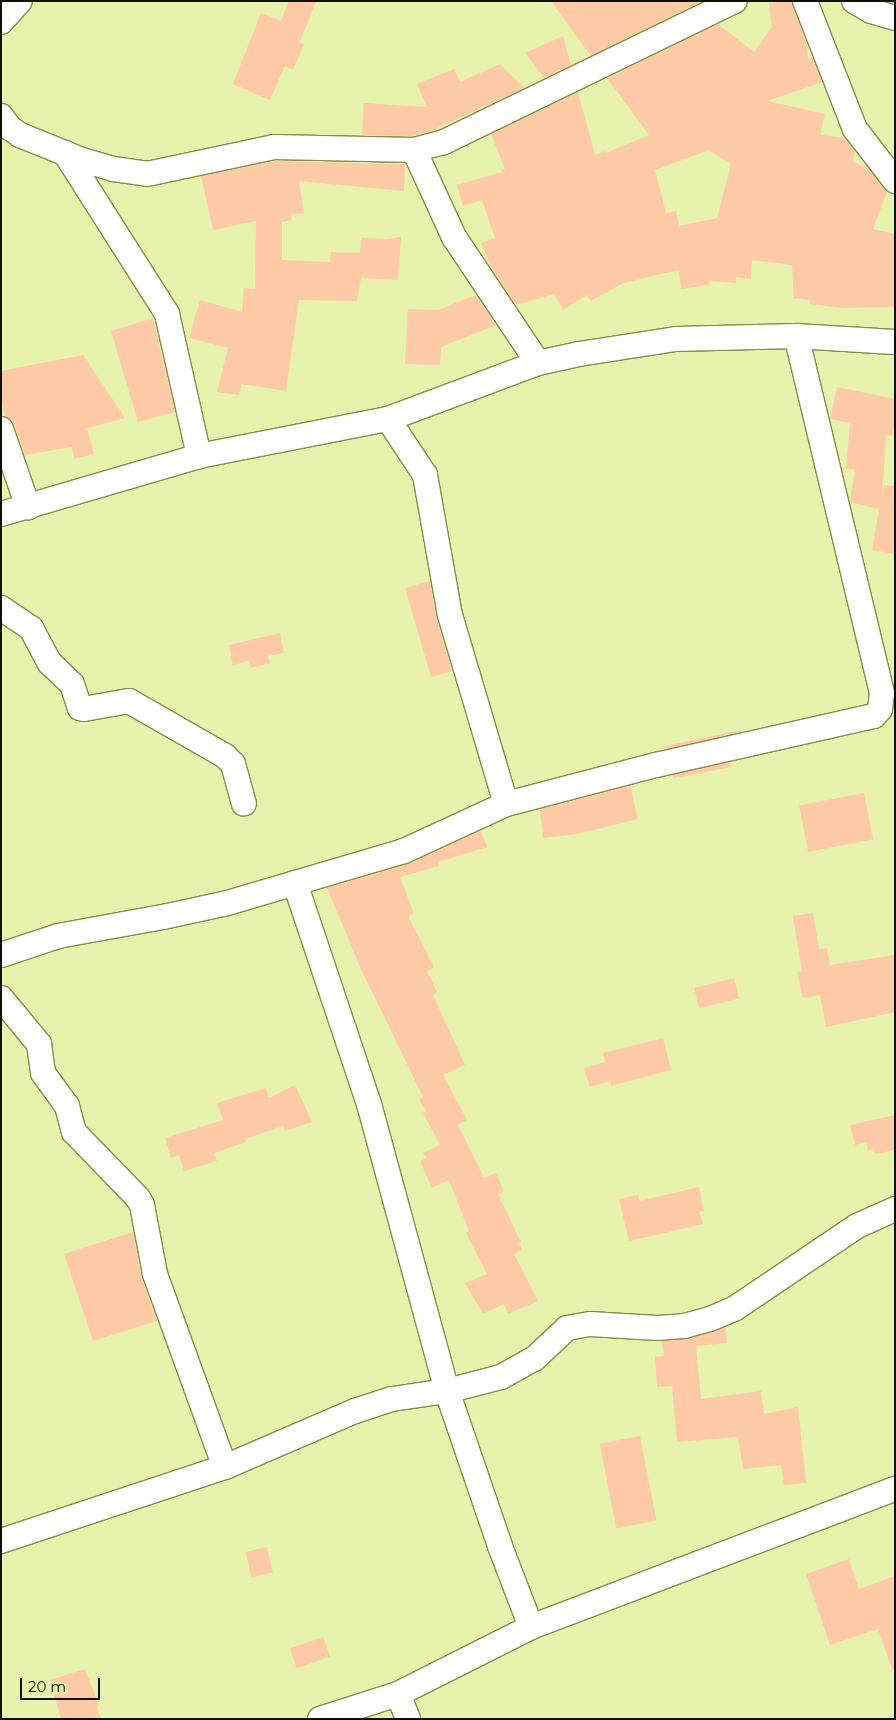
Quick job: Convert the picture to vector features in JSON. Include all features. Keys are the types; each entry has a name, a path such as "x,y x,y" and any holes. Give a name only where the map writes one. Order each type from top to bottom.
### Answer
{"street":[{"path":"1,22 20,1"},
{"path":"1,116 10,128 20,135 65,153 113,169 147,174 274,147 414,150 444,142 736,1"},
{"path":"806,1 855,130 895,181"},
{"path":"854,1 870,11 895,18"},
{"path":"414,150 454,237 538,363"},
{"path":"65,153 167,314 199,456"},
{"path":"1,955 58,936 227,903 404,851 506,804 656,765 874,716 887,711 796,336"},
{"path":"1,514 199,456 388,420 538,363 676,339 796,336 895,342"},
{"path":"388,420 425,475 450,614 506,804"},
{"path":"1,429 28,507"},
{"path":"1,608 31,628 50,663 72,684 80,708 84,709 128,701 225,756 233,764 244,804"},
{"path":"295,883 369,1104 447,1391 500,1546 531,1627"},
{"path":"1,998 39,1044 43,1073 67,1106 74,1132 138,1198 142,1205 155,1274 225,1467"},
{"path":"1,1540 225,1467 355,1411 392,1399 447,1391 501,1377 521,1368 567,1328 573,1326 590,1324 657,1328 684,1326 710,1319 734,1309 857,1226 895,1209"},
{"path":"320,1719 398,1694 531,1627 895,1488"},
{"path":"398,1694 408,1719"}],"building":[{"path":"289,1 316,1 300,42 304,44 293,70 285,66 270,100 233,84 261,13 281,21"},
{"path":"551,1 703,1 591,56"},
{"path":"792,1 806,43 808,59 812,57 822,82 768,101 825,114 820,135 845,138 855,151 853,162 867,167 887,192 873,229 895,234 895,307 842,308 810,304 810,300 794,298 792,265 752,260 751,279 736,277 736,283 709,281 709,285 681,289 679,270 623,283 591,301 587,295 563,310 554,294 516,305 490,266 481,243 495,238 482,200 463,206 457,185 502,172 501,170 505,169 491,134 578,92 595,155 605,151 606,153 649,135 607,78 718,24 754,52 772,27 769,3","holes":["709,150 731,164 717,218 679,226 676,211 666,213 655,170"]},
{"path":"563,36 571,65 544,78 525,53"},
{"path":"500,64 524,88 429,132 412,136 362,135 364,103 427,107 417,84 454,69 460,82"},
{"path":"275,161 405,164 404,191 299,181 304,213 291,214 292,220 282,222 282,260 330,262 331,252 360,253 361,238 387,239 401,237 398,280 361,278 357,301 299,300 286,391 241,384 239,395 217,392 228,348 189,338 200,300 242,312 244,288 255,289 256,221 213,230 201,176"},
{"path":"476,295 496,325 441,347 440,365 405,364 408,309 438,310"},
{"path":"153,318 175,412 138,422 111,331"},
{"path":"83,355 125,418 87,428 94,454 74,459 72,447 25,455 13,421 5,416 1,396 1,371"},
{"path":"837,387 895,399 895,423 892,436 886,435 882,497 884,485 895,486 895,554 872,550 879,509 850,502 855,469 846,469 850,423 830,419"},
{"path":"430,581 437,619 452,671 431,677 405,588"},
{"path":"280,633 284,653 268,656 270,663 251,668 249,661 233,665 229,645"},
{"path":"740,730 741,732 666,749 665,746"},
{"path":"730,762 731,767 673,778 672,773"},
{"path":"630,786 638,819 577,834 543,838 540,809"},
{"path":"864,793 873,839 808,852 799,806"},
{"path":"481,831 487,847 438,862 439,866 400,877 414,914 408,916 434,967 427,971 437,992 433,995 465,1065 443,1075 467,1120 458,1125 484,1178 496,1173 504,1191 498,1194 521,1242 519,1243 522,1250 514,1254 538,1301 508,1314 504,1304 483,1314 465,1283 487,1274 466,1233 469,1231 449,1180 432,1188 420,1161 426,1158 423,1153 440,1145 423,1113 426,1111 419,1099 423,1097 361,969 327,888 408,864"},
{"path":"813,913 819,949 827,948 830,965 895,955 895,1012 826,1027 820,995 803,998 797,972 802,971 793,916"},
{"path":"734,978 739,998 699,1008 694,988"},
{"path":"663,1038 671,1070 611,1086 610,1081 590,1087 584,1068 605,1062 603,1053"},
{"path":"295,1085 312,1122 285,1131 283,1126 245,1139 246,1142 214,1153 217,1161 184,1171 179,1155 171,1158 165,1138 223,1120 217,1103 266,1088 269,1098"},
{"path":"895,1115 895,1150 875,1154 874,1149 868,1150 866,1142 855,1145 850,1125"},
{"path":"699,1187 704,1211 699,1212 703,1224 629,1241 619,1199 638,1195 640,1201"},
{"path":"133,1232 142,1279 157,1321 93,1341 64,1254"},
{"path":"726,1327 727,1343 696,1346 701,1399 761,1391 764,1414 798,1407 806,1483 784,1485 781,1465 743,1469 738,1437 677,1442 672,1386 657,1387 655,1357 664,1356 662,1341 688,1339"},
{"path":"640,1436 656,1520 616,1528 600,1444"},
{"path":"267,1547 273,1572 251,1577 246,1552"},
{"path":"849,1559 859,1589 895,1576 895,1668 892,1669 878,1629 830,1645 806,1574"},
{"path":"323,1637 330,1657 297,1668 290,1648"},
{"path":"85,1669 99,1706 97,1707 101,1719 61,1719 50,1680"}]}
